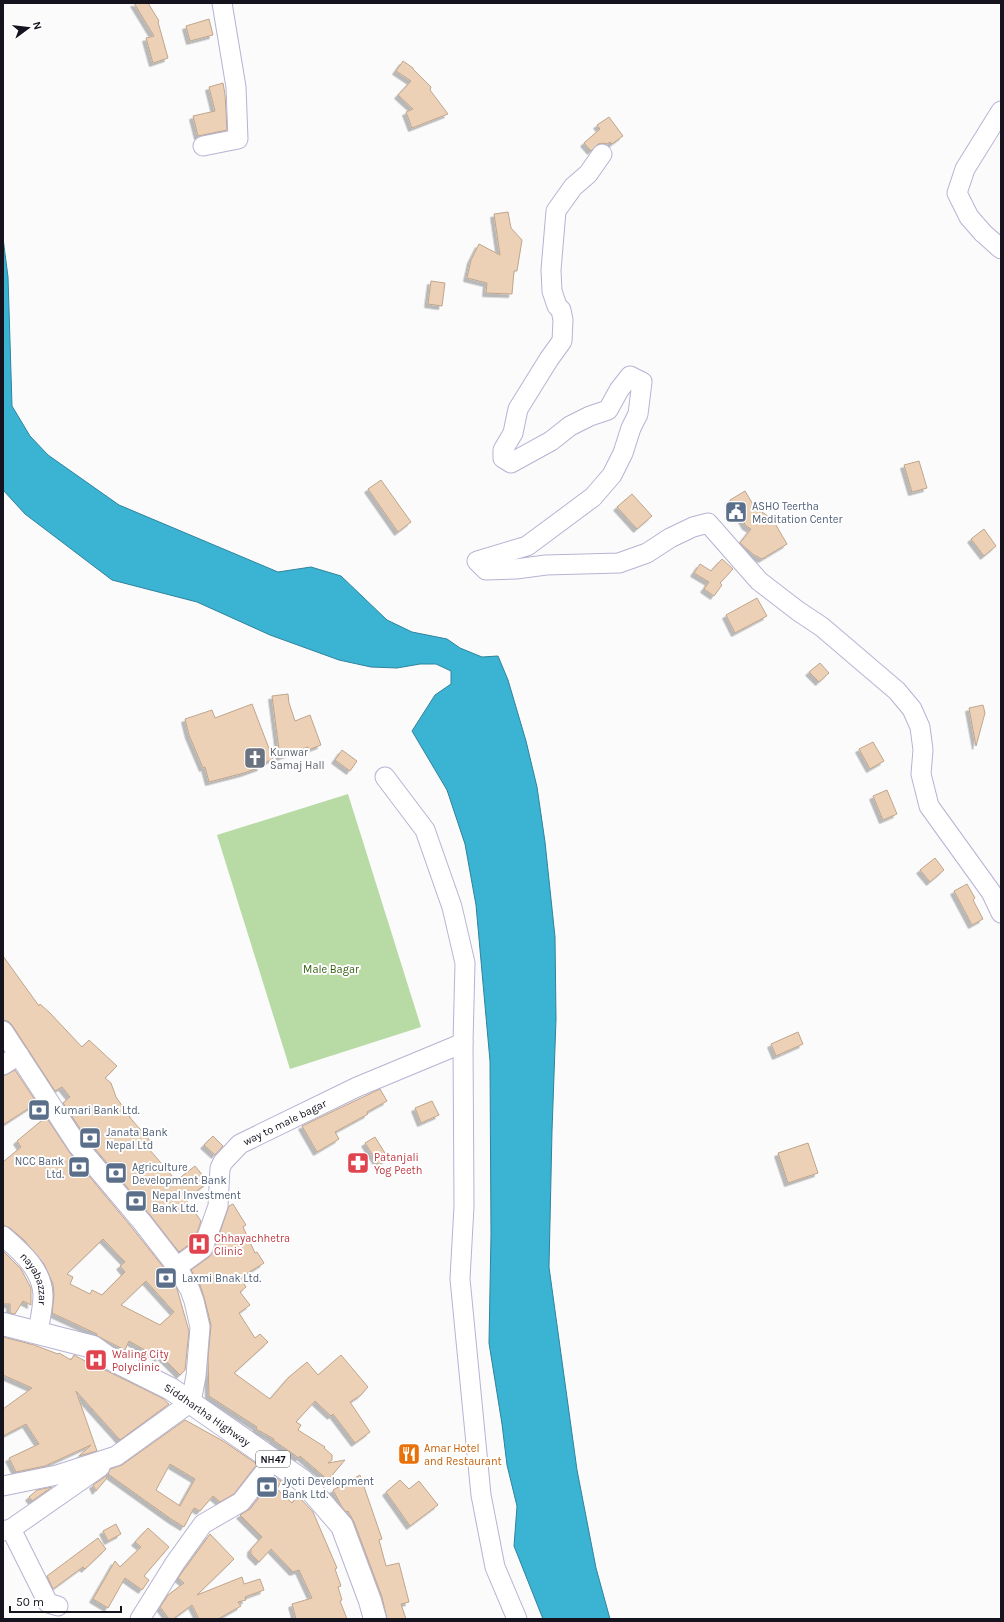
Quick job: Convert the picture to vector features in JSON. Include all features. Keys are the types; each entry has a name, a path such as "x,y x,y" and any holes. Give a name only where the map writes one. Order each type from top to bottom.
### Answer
{"highway":[{"name":"Siddhartha Highway","path":"3,1324 94,1347 107,1357 171,1389 303,1481 342,1526 370,1601 375,1619"}],"street":[{"path":"204,146 238,139 236,87 222,3"},
{"path":"1001,111 965,169 957,193 969,217 983,233 1001,249"},
{"path":"602,154 588,174 573,187 556,210 551,270 552,291 557,306 561,310 563,320 562,342 549,359 518,408 513,433 503,450 503,458 511,463 552,441 570,426 590,416 608,410 619,390 630,376 642,382 638,414 631,428 623,453 612,475 593,496 527,546 477,561 486,570 516,569 546,565 619,563 647,553 670,538 693,527 708,524 759,581 798,612 822,627 897,691 912,709 920,727 923,750 921,774 929,806 991,892 1001,913"},
{"path":"385,776 425,830 452,907 465,963 464,1206 461,1287 481,1495 495,1567 517,1619"},
{"path":"3,1031 78,1146 142,1222 177,1267 190,1290 200,1327 200,1344 191,1402 116,1456 7,1530 48,1603 58,1606"},
{"name":"way to male bagar","path":"177,1267 203,1248 218,1206 220,1168 223,1162 240,1144 357,1087 464,1043"},
{"path":"3,1065 19,1056"},
{"name":"nayabazzar","path":"3,1236 31,1263 40,1278 43,1296 38,1332"},
{"path":"3,1486 57,1475 116,1456"},
{"path":"140,1619 175,1563 203,1524 241,1502 274,1460"}],"green space":[{"name":"Male Bagar","path":"348,794 421,1027 290,1069 217,835"}],"water":[{"path":"3,238 8,277 12,406 30,436 48,455 119,505 278,572 311,567 341,576 387,620 412,632 447,639 460,648 482,657 498,656 508,680 526,741 537,787 545,842 555,937 556,1019 549,1267 577,1470 596,1568 610,1619 543,1619 514,1546 517,1506 507,1465 489,1343 491,1235 490,1061 476,905 465,844 447,790 412,731 435,695 451,684 451,671 436,664 420,664 397,668 371,667 339,660 270,635 197,602 112,580 25,514 3,490"}],"building":[{"path":"134,3 148,3 159,21 158,22 168,58 153,63 146,38 154,36"},
{"path":"209,19 213,35 190,41 186,26"},
{"path":"403,61 413,68 431,87 430,90 448,114 412,128 406,112 413,109 398,95 411,81 396,71"},
{"path":"223,83 227,130 198,136 193,116 215,111 209,87"},
{"path":"609,117 623,136 612,144 610,142 607,144 598,144 591,151 584,143 600,129 597,125"},
{"path":"508,212 511,228 522,240 517,271 514,271 512,294 486,293 487,283 467,278 471,260 479,244 500,255 494,214"},
{"path":"431,281 445,283 442,306 428,304"},
{"path":"919,461 927,488 912,492 904,465"},
{"path":"381,480 411,522 398,532 368,489"},
{"path":"745,491 754,506 773,520 787,544 762,559 754,555 740,543 751,529 746,526 730,500"},
{"path":"632,494 652,516 637,529 617,507"},
{"path":"984,529 996,546 984,556 971,539"},
{"path":"722,559 733,569 720,583 722,585 714,596 704,589 709,582 694,573 700,564 711,571"},
{"path":"757,598 767,616 735,633 726,615"},
{"path":"820,663 829,673 819,682 809,672"},
{"path":"288,694 289,703 295,721 310,715 321,745 308,750 308,747 280,757 272,696"},
{"path":"252,704 273,759 260,765 261,767 209,782 205,767 203,768 189,735 185,719 212,710 215,718"},
{"path":"983,705 985,713 976,746 969,708"},
{"path":"873,742 884,761 870,769 859,749"},
{"path":"342,750 357,761 350,771 335,760"},
{"path":"887,790 897,814 883,820 873,796"},
{"path":"935,858 944,870 930,882 920,870"},
{"path":"967,884 975,898 973,900 983,919 972,925 954,891"},
{"path":"3,956 39,1006 40,1004 50,1013 82,1047 89,1040 117,1066 105,1078 111,1083 116,1097 132,1120 154,1145 149,1149 173,1177 174,1176 177,1180 195,1166 208,1182 186,1200 201,1221 194,1241 179,1252 87,1139 63,1103 70,1097 62,1087 55,1091 12,1025 8,1021 3,1020"},
{"path":"798,1032 803,1044 776,1056 771,1044"},
{"path":"15,1070 37,1103 3,1125 3,1076"},
{"path":"380,1089 387,1101 367,1112 368,1114 335,1132 339,1139 317,1152 302,1126"},
{"path":"432,1101 439,1115 421,1123 415,1108"},
{"path":"46,1117 70,1153 168,1273 177,1289 189,1331 185,1370 180,1375 160,1355 159,1358 129,1341 125,1350 96,1335 97,1334 52,1313 54,1295 53,1284 44,1264 24,1240 10,1228 3,1225 3,1162 21,1147 17,1141","holes":["103,1239 125,1262 120,1266 125,1272 102,1295 92,1290 90,1294 70,1284 73,1277 67,1274","146,1281 174,1312 160,1325 121,1305"]},
{"path":"213,1136 223,1146 215,1155 204,1145"},
{"path":"375,1137 388,1158 379,1165 365,1143"},
{"path":"808,1143 818,1173 788,1183 778,1153"},
{"path":"233,1204 246,1225 243,1227 255,1253 257,1252 264,1263 240,1278 246,1287 240,1292 250,1305 239,1313 255,1338 260,1334 268,1342 234,1373 270,1399 289,1377 307,1362 318,1375 341,1355 368,1387 361,1395 350,1402 370,1432 355,1443 333,1414 331,1416 315,1401 296,1422 301,1425 298,1430 325,1447 324,1448 332,1455 332,1460 328,1463 345,1460 328,1480 300,1456 299,1458 273,1440 274,1439 256,1429 257,1427 209,1396 208,1358 211,1325 200,1285 191,1270 209,1257 213,1252 229,1206"},
{"path":"3,1251 21,1269 31,1288 31,1305 23,1301 15,1314 10,1313 10,1304 3,1304"},
{"path":"3,1337 34,1345 58,1354 59,1353 71,1360 74,1355 87,1362 89,1359 101,1368 162,1398 169,1404 120,1440 76,1391 97,1451 79,1456 91,1445 45,1466 16,1472 9,1458 39,1444 26,1424 3,1436 3,1409 32,1388 3,1375"},
{"path":"185,1420 223,1441 257,1464 234,1494 220,1502 213,1496 200,1511 194,1508 184,1527 108,1474 110,1469 122,1465","holes":["170,1464 195,1479 180,1506 156,1490"]},
{"path":"360,1475 382,1539 379,1540 386,1566 399,1563 409,1602 401,1604 406,1619 387,1619 382,1597 354,1522 348,1511 346,1512 342,1507 333,1490"},
{"path":"106,1476 107,1478 96,1491 93,1485"},
{"path":"275,1477 281,1481 277,1489 292,1503 298,1496 313,1512 337,1568 335,1569 341,1586 338,1587 342,1600 340,1601 347,1619 296,1619 292,1604 312,1598 299,1570 293,1572 271,1549 259,1562 251,1554 251,1549 262,1537 240,1515 250,1509"},
{"path":"400,1480 409,1489 419,1481 438,1505 410,1526 386,1492"},
{"path":"52,1487 32,1501 29,1497 37,1490"},
{"path":"116,1524 121,1534 108,1541 103,1531"},
{"path":"148,1528 169,1547 144,1576 149,1580 142,1590 125,1578 108,1608 93,1599 115,1561 120,1567 141,1547 135,1542"},
{"path":"210,1534 234,1559 197,1595 242,1577 244,1584 260,1579 264,1590 245,1597 246,1600 238,1602 241,1606 218,1619 199,1619 192,1605 173,1619 169,1619 160,1607 168,1595 184,1583 178,1578"},
{"path":"98,1538 106,1549 85,1569 83,1567 53,1589 47,1576"}],"place":[{"name":"ASHO Teertha Meditation Center","path":"736,512"},
{"name":"Kunwar Samaj Hall","path":"255,758"},
{"name":"Kumari Bank Ltd.","path":"39,1110"},
{"name":"Janata Bank Nepal Ltd","path":"90,1138"},
{"name":"Patanjali Yog Peeth","path":"358,1163"},
{"name":"NCC Bank Ltd.","path":"79,1167"},
{"name":"Agriculture Development Bank","path":"116,1173"},
{"name":"Nepal Investment Bank Ltd.","path":"136,1201"},
{"name":"Chhayachhetra Clinic","path":"199,1244"},
{"name":"Laxmi Bnak Ltd.","path":"166,1278"},
{"name":"Waling City Polyclinic","path":"96,1360"},
{"name":"Amar Hotel and Restaurant","path":"409,1454"},
{"name":"Jyoti Development Bank Ltd.","path":"267,1487"}]}
